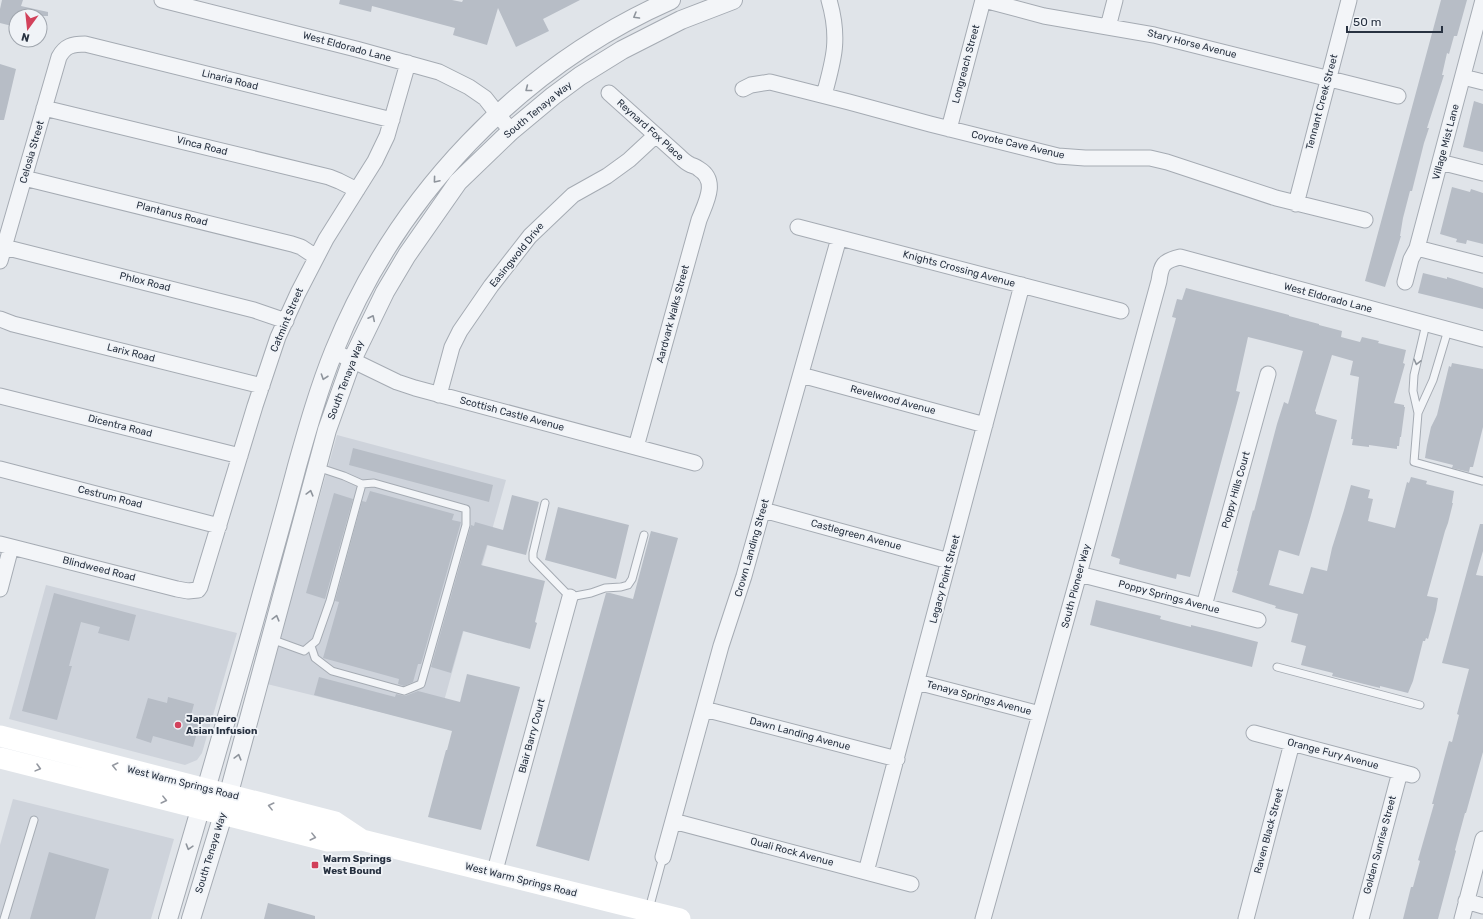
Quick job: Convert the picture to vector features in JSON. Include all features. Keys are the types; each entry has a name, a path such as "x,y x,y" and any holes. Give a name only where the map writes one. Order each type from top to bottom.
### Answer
{"main road":[{"name":"West Warm Springs Road","path":"0,736 335,822 362,840"},
{"name":"West Warm Springs Road","path":"0,758 328,841 362,840 680,919"}],"street":[{"name":"West Eldorado Lane","path":"162,0 439,72 469,87 485,98 511,131"},
{"name":"South Tenaya Way","path":"168,919 207,790 309,424 333,352 366,281 407,216 435,180 512,101 573,53 640,14 671,0"},
{"name":"South Tenaya Way","path":"191,919 223,815 330,424 352,360 385,292 424,229 458,182 511,131 580,76 622,50 681,20 733,0"},
{"path":"824,95 835,45 833,13 829,0"},
{"name":"Stary Horse Avenue","path":"984,0 1044,16 1154,35 1398,96"},
{"name":"Longreach Street","path":"949,129 984,0"},
{"path":"1108,27 1115,0"},
{"name":"Tennant Creek Street","path":"1296,204 1349,0"},
{"name":"Village Mist Lane","path":"1404,282 1411,259 1417,248 1483,0"},
{"name":"Linaria Road","path":"68,46 85,44 392,120"},
{"name":"Celosia Street","path":"2,254 59,57 62,50 68,46"},
{"name":"Catmint Street","path":"198,590 220,526 240,456 278,337 316,257 375,161 387,136 408,63"},
{"path":"1463,77 1483,82"},
{"name":"Coyote Cave Avenue","path":"743,89 751,85 770,82 1058,156 1085,158 1150,158 1167,162 1296,204 1365,220"},
{"name":"Reynard Fox Place","path":"609,93 690,164 699,168 705,173 710,181"},
{"name":"Vinca Road","path":"44,108 329,177 339,180 357,190"},
{"name":"Easingwold Drive","path":"439,394 452,347 460,330 491,286 530,236 573,194 607,176 629,160 656,135"},
{"path":"1440,162 1483,173"},
{"name":"Plantanus Road","path":"24,178 292,244 301,247 316,257"},
{"name":"Aardvark Walks Street","path":"636,447 699,220 710,190 710,181"},
{"name":"Knights Crossing Avenue","path":"798,227 1121,311"},
{"name":"Crown Landing Street","path":"663,857 721,646 744,576 839,238"},
{"path":"1417,248 1483,265"},
{"name":"Phlox Road","path":"2,254 254,310 286,321"},
{"name":"West Eldorado Lane","path":"1172,258 1180,256 1483,339"},
{"name":"South Pioneer Way","path":"983,919 1079,574 1159,281 1161,268 1165,262 1172,258"},
{"name":"Legacy Point Street","path":"866,872 1022,285"},
{"name":"Larix Road","path":"0,319 13,324 262,386"},
{"name":"Scottish Castle Avenue","path":"333,352 397,382 695,463"},
{"name":"Poppy Hills Court","path":"1204,606 1268,374"},
{"name":"Revelwood Avenue","path":"801,375 985,425"},
{"name":"Dicentra Road","path":"0,396 240,456"},
{"name":"Cestrum Road","path":"0,469 220,526"},
{"name":"Castlegreen Avenue","path":"763,510 949,561"},
{"path":"0,589 5,546"},
{"name":"Blindweed Road","path":"5,546 177,589 188,591 198,590"},
{"name":"Poppy Springs Avenue","path":"1079,574 1258,620"},
{"name":"Blair Barry Court","path":"494,874 570,598"},
{"name":"Tenaya Springs Avenue","path":"917,682 1040,714"},
{"name":"Dawn Landing Avenue","path":"704,709 897,759"},
{"name":"Orange Fury Avenue","path":"1254,733 1406,773"},
{"name":"Raven Black Street","path":"1246,919 1292,743"},
{"name":"Golden Sunrise Street","path":"1361,919 1406,773"},
{"name":"Quali Rock Avenue","path":"673,821 911,884"},
{"path":"1462,919 1483,839"},
{"path":"1466,901 1483,906"}],"lane":[{"path":"1426,324 1414,375 1413,391 1418,413 1414,462 1482,481"},
{"path":"1418,413 1433,380 1448,330"},
{"path":"311,646 315,658 332,672 404,691 421,684 466,525 466,509 374,483 362,484 317,467"},
{"path":"270,639 304,651 316,642 330,601 362,484"},
{"path":"545,503 533,553 533,559 570,598 605,588 628,585 632,579 644,535"},
{"path":"1276,667 1420,705"},
{"path":"4,919 34,820"},
{"path":"648,911 663,857"}],"shaded area":[{"path":"337,435 506,480 437,726 267,684"},
{"path":"46,585 237,633 202,753 197,760 185,765 9,719"},
{"path":"13,799 174,839 151,919 0,919 0,845"}],"building":[{"path":"2,0 23,0 21,6 30,8 8,8 8,25 0,23 0,9"},
{"path":"340,0 452,0 462,2 463,0 580,0 543,19 549,31 516,47 498,8 487,45 453,35 455,28 372,6 371,12 339,4"},
{"path":"1441,0 1467,0 1457,36 1454,36 1449,54 1447,53 1442,75 1444,75 1427,128 1429,128 1403,218 1401,236 1385,287 1365,281"},
{"path":"0,64 16,69 4,120 0,120"},
{"path":"1474,101 1483,104 1483,152 1463,147"},
{"path":"1452,187 1470,192 1471,189 1483,193 1483,244 1467,240 1466,244 1456,242 1457,239 1440,234"},
{"path":"1423,273 1447,279 1447,277 1483,288 1483,309 1418,293"},
{"path":"1186,288 1289,315 1342,331 1341,337 1360,342 1362,337 1379,341 1378,343 1406,350 1403,363 1405,364 1394,403 1404,405 1405,407 1401,437 1397,449 1369,445 1369,447 1352,445 1353,439 1351,439 1359,377 1350,375 1353,361 1332,355 1315,411 1316,414 1337,420 1311,515 1299,556 1279,550 1269,585 1303,594 1311,567 1327,571 1332,548 1351,485 1370,490 1368,498 1373,499 1368,521 1395,528 1407,482 1409,483 1411,477 1427,481 1426,484 1454,491 1453,503 1448,523 1427,596 1438,598 1436,610 1428,639 1426,638 1425,641 1423,641 1413,681 1408,693 1380,686 1380,688 1332,676 1333,673 1301,665 1306,646 1291,642 1298,614 1275,608 1276,606 1232,592 1277,424 1284,402 1288,404 1303,351 1248,337 1236,391 1240,392 1190,577 1177,574 1176,579 1141,570 1119,564 1120,559 1111,556 1176,318 1172,317 1177,299 1182,300"},
{"path":"1452,363 1483,369 1483,427 1473,467 1470,467 1469,472 1452,468 1453,465 1425,458 1431,427 1437,415 1449,366 1451,367"},
{"path":"353,448 493,485 489,502 349,465"},
{"path":"370,491 454,514 452,520 461,522 421,664 418,664 413,682 404,686 398,684 399,679 323,658 339,602 335,601 362,501 366,502"},
{"path":"334,493 353,499 325,599 306,593"},
{"path":"512,495 539,502 526,555 487,545 481,565 545,581 535,622 537,623 530,649 463,631 451,673 431,667 471,525 474,526 475,522 503,530"},
{"path":"558,507 629,525 616,579 545,560"},
{"path":"1480,524 1483,524 1483,551 1476,575 1483,576 1483,752 1455,850 1456,851 1438,919 1403,919 1411,887 1413,887 1420,861 1418,860 1434,804 1432,804 1444,759 1449,741 1452,742 1459,715 1457,714 1469,669 1442,663"},
{"path":"651,531 678,538 589,861 536,846 606,593 633,599"},
{"path":"54,593 136,615 129,641 98,633 100,627 81,622 69,666 72,666 57,720 22,711"},
{"path":"1096,600 1161,616 1160,619 1191,627 1191,625 1258,642 1252,667 1090,625"},
{"path":"467,674 520,687 481,830 428,817 452,731 314,695 319,677 395,697 396,694 405,696 418,691 460,702"},
{"path":"168,697 194,704 190,719 200,722 193,747 153,736 151,743 136,738 148,698 167,703"},
{"path":"49,852 109,869 95,919 30,919"},
{"path":"268,903 315,916 315,919 264,919"}],"place":[{"name":"Japaneiro Asian Infusion","path":"178,725"},
{"name":"Warm Springs West Bound","path":"315,865"}]}
